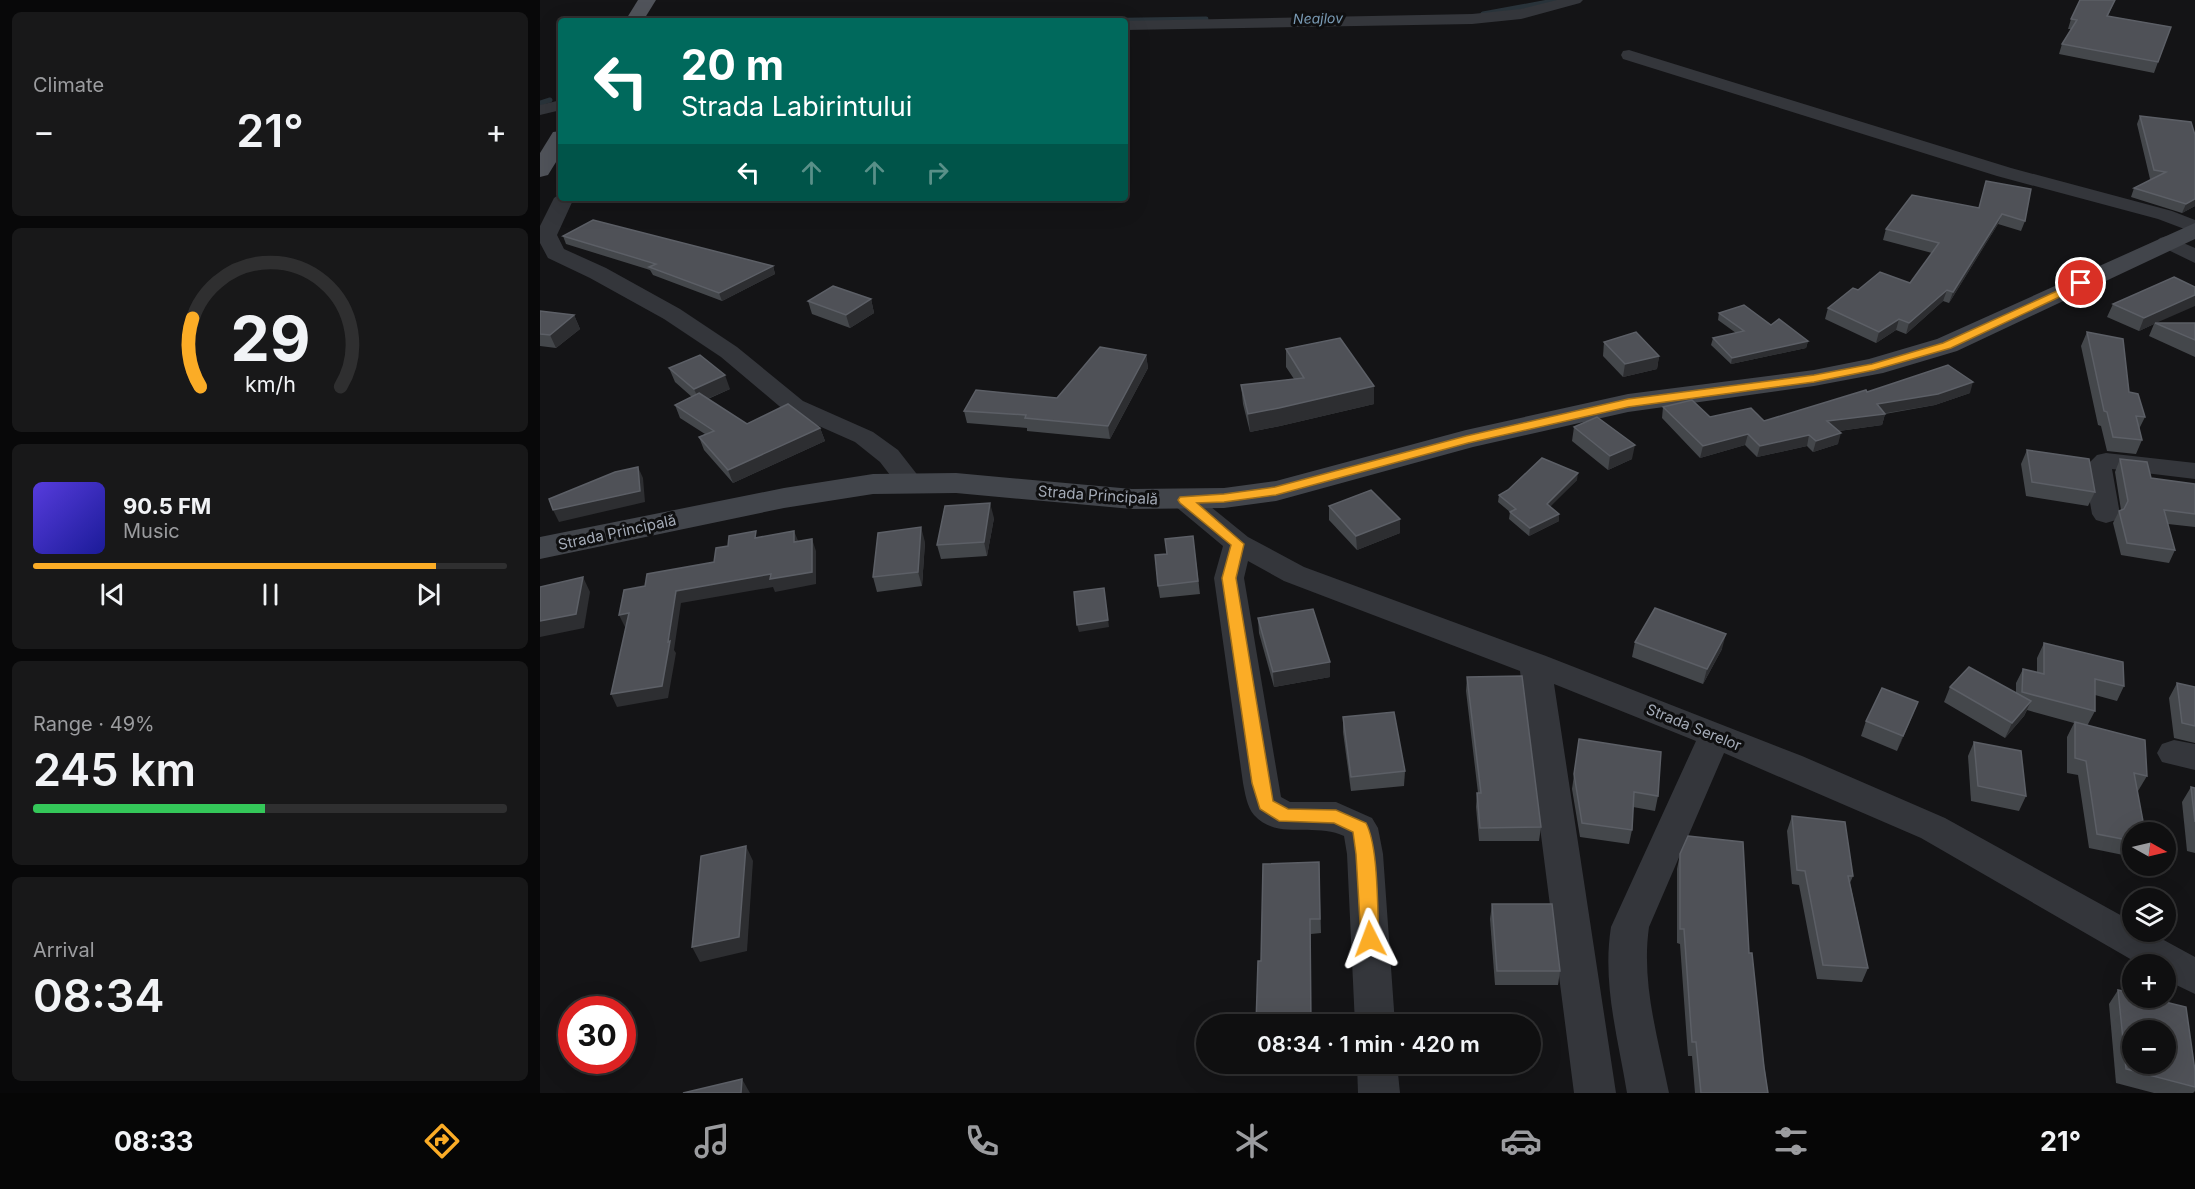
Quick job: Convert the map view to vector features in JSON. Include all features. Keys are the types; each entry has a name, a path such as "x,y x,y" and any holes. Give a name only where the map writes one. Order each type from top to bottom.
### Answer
{"main road":[{"path":"636,18 647,0"},
{"path":"540,170 558,142"},
{"name":"Strada Principală","path":"540,548 784,498 873,484 956,483 1132,499 1185,500 1224,498 1276,491 1466,439 1628,403 1814,378 1874,367 1947,345 2195,229"}],"street":[{"path":"1128,25 1472,19 1521,14 1575,0"},
{"path":"1629,55 1948,155 2165,215 2195,229"},
{"path":"540,110 558,106"},
{"path":"563,201 546,235 556,253 598,273 672,314 729,352 794,406 864,437 889,456 910,482"},
{"path":"2167,242 2195,256"},
{"path":"2106,514 2097,468 2106,461 2195,471"},
{"name":"Strada Serelor","path":"1185,500 1238,544 1294,574 1535,664 1790,765 1933,828 2195,977"},
{"path":"1238,544 1229,578 1260,783 1266,805 1285,816 1336,816 1360,828 1365,854 1374,1014"},
{"path":"1535,664 1595,1093"},
{"path":"1648,1093 1627,972 1625,946 1630,927 1715,736"},
{"path":"1378,1074 1379,1093"}],"building":[{"path":"2080,0 2115,0 2107,16 2171,27 2158,62 2062,44 2077,20 2071,19"},
{"path":"2140,116 2191,122 2195,135 2195,199 2186,204 2134,188 2166,172 2154,170"},
{"path":"1986,181 2031,189 2025,221 2002,214 1953,292 1947,290 1909,323 1899,319 1879,332 1828,308 1853,288 1858,290 1880,272 1910,283 1939,243 1886,229 1912,195 1979,208"},
{"path":"593,220 773,266 719,293 649,267 656,264 563,236"},
{"path":"2174,277 2195,287 2195,295 2144,318 2113,304"},
{"path":"833,286 871,299 846,315 808,301"},
{"path":"1744,305 1771,325 1779,319 1808,341 1732,358 1713,338 1744,331 1719,313"},
{"path":"540,311 574,315 550,335 540,334"},
{"path":"2155,323 2195,323 2195,340"},
{"path":"1636,332 1659,356 1625,364 1604,342"},
{"path":"2087,332 2123,339 2129,392 2138,394 2145,417 2136,416 2142,440 2113,437 2107,412 2104,411"},
{"path":"1340,338 1374,386 1248,414 1241,385 1304,378 1286,349"},
{"path":"1100,347 1146,355 1108,426 1025,418 1026,415 964,411 976,390 1057,398"},
{"path":"700,355 725,375 694,389 669,368"},
{"path":"1948,365 1973,382 1938,394 1877,404 1885,414 1827,421 1841,433 1816,441 1809,435 1760,446 1748,434 1703,446 1663,407 1692,400 1710,417 1751,408 1764,421 1866,390 1867,392"},
{"path":"699,393 747,424 788,404 820,428 728,470 699,437 714,431 675,405"},
{"path":"1597,417 1635,445 1610,456 1574,427"},
{"path":"2027,450 2089,459 2095,492 2032,482"},
{"path":"1542,458 1578,473 1547,504 1559,514 1530,528 1510,512 1516,509 1499,495 1508,490"},
{"path":"2120,459 2147,462 2151,478 2195,484 2195,514 2164,510 2175,550 2127,543 2119,511 2124,509 2128,501"},
{"path":"638,467 640,491 553,510 549,499 615,472"},
{"path":"1371,490 1400,519 1356,536 1329,506"},
{"path":"990,503 984,542 937,545 945,506"},
{"path":"921,527 918,572 873,577 878,533"},
{"path":"756,531 755,538 794,531 794,542 812,539 812,572 770,579 771,574 676,591 662,686 611,694 629,613 619,615 624,590 645,586 647,574 714,562 716,548 728,546 729,536"},
{"path":"1193,536 1198,581 1158,586 1155,555 1167,554 1165,539"},
{"path":"583,577 576,614 540,621 540,587"},
{"path":"1104,588 1108,620 1077,625 1074,592"},
{"path":"1655,608 1726,634 1707,669 1635,642"},
{"path":"1313,609 1330,662 1273,672 1258,618"},
{"path":"2044,643 2123,662 2124,686 2095,679 2095,711 2022,692 2023,669 2044,674"},
{"path":"1969,667 2031,701 2012,723 1950,687"},
{"path":"1522,676 1541,827 1480,828 1477,793 1481,793 1467,677"},
{"path":"2177,683 2195,687 2195,726 2182,723"},
{"path":"1882,688 1918,702 1903,736 1866,721"},
{"path":"1394,712 1405,771 1351,777 1343,717"},
{"path":"2075,722 2145,740 2147,776 2134,773 2143,822 2122,822 2122,839 2097,834 2086,761 2075,758"},
{"path":"1579,739 1661,752 1658,796 1634,792 1632,830 1582,823 1574,774"},
{"path":"1974,742 2021,751 2026,796 1978,786"},
{"path":"2191,787 2195,788 2195,822"},
{"path":"1792,816 1845,822 1853,876 1848,876 1868,968 1823,965 1805,871 1797,870"},
{"path":"1688,836 1743,842 1749,953 1752,953 1768,1093 1701,1093 1696,1042 1692,1042 1684,929 1680,929 1680,854"},
{"path":"746,846 739,937 692,947 701,856"},
{"path":"1319,862 1320,919 1310,919 1311,1014 1256,1014 1258,961 1261,961 1263,864"},
{"path":"1492,904 1552,904 1560,971 1497,971"},
{"path":"2118,990 2122,991 2122,1008 2176,1008 2176,1005 2186,1007 2195,1087 2145,1074 2176,1074 2176,1020 2122,1020 2122,1030"},
{"path":"742,1079 741,1093 683,1093"}],"waterway":[{"name":"Neajlov","path":"1483,14 1559,0"},
{"name":"Neajlov","path":"1128,20 1206,19"},
{"name":"Neajlov","path":"540,103 550,100"}],"route":[{"path":"1370,939 1365,854 1360,828 1336,816 1285,816 1266,805 1260,783 1229,578 1238,544 1185,500 1224,498 1276,491 1466,439 1628,403 1814,378 1874,367 1947,345 2081,283"}]}
